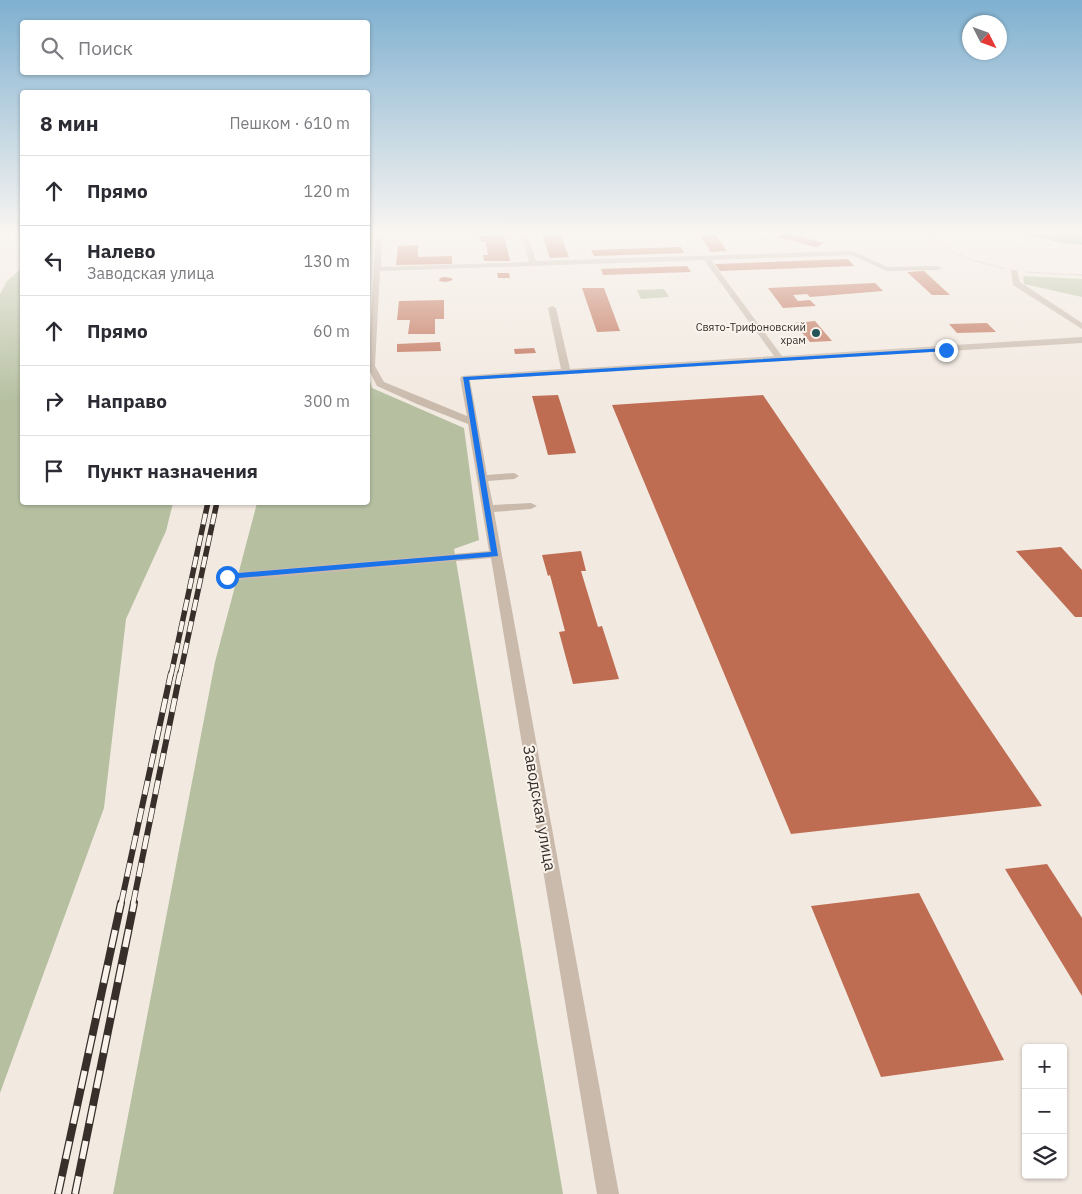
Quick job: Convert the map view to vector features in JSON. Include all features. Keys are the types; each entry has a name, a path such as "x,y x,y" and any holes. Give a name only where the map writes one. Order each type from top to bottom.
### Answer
{"street":[{"path":"375,290 371,366 380,384 420,402 473,422"},
{"path":"729,290 781,360"},
{"path":"1026,290 1082,327"},
{"path":"552,308 566,372 1082,340"},
{"name":"Заводская улица","path":"566,372 465,378 608,1194"},
{"path":"483,478 514,476"},
{"path":"488,509 531,506"},
{"path":"227,577 496,554"}],"green space":[{"path":"2,290 20,290 20,505 172,505 166,531 126,619 104,808 0,1093 0,294"},
{"path":"637,290 664,290 669,297 641,299"},
{"path":"1050,290 1082,290 1082,297"},
{"path":"370,380 372,388 464,428 479,540 454,549 563,1194 113,1194 215,662 256,505 370,505"}],"building":[{"path":"583,290 605,290 620,331 597,332"},
{"path":"769,290 883,291 810,297 807,294 793,295 798,301 810,300 816,306 783,308"},
{"path":"926,290 944,290 950,295 932,295"},
{"path":"444,300 444,319 435,319 435,334 408,334 410,320 397,320 399,301"},
{"path":"815,321 832,341 810,342 794,323"},
{"path":"987,323 996,332 957,333 949,324"},
{"path":"440,342 441,351 397,352 397,344"},
{"path":"534,348 536,353 515,354 514,349"},
{"path":"558,395 576,453 548,455 532,396"},
{"path":"763,395 1042,806 791,834 612,405"},
{"path":"1061,547 1082,570 1082,617 1075,617 1016,551"},
{"path":"581,551 586,571 581,571 598,627 602,626 619,679 573,684 559,632 565,631 550,575 548,576 542,555"},
{"path":"1047,864 1082,918 1082,996 1005,869"},
{"path":"919,893 1004,1060 881,1077 811,906"}],"railway":[{"path":"171,675 207,505"},
{"path":"180,675 216,505"},
{"path":"121,904 171,673"},
{"path":"133,904 180,673"},
{"path":"58,1194 121,903"},
{"path":"75,1194 134,903"}],"place":[{"name":"Свято-Трифоновский храм","path":"816,333"}],"route":[{"path":"227,577 496,554 465,378 946,350"}]}
